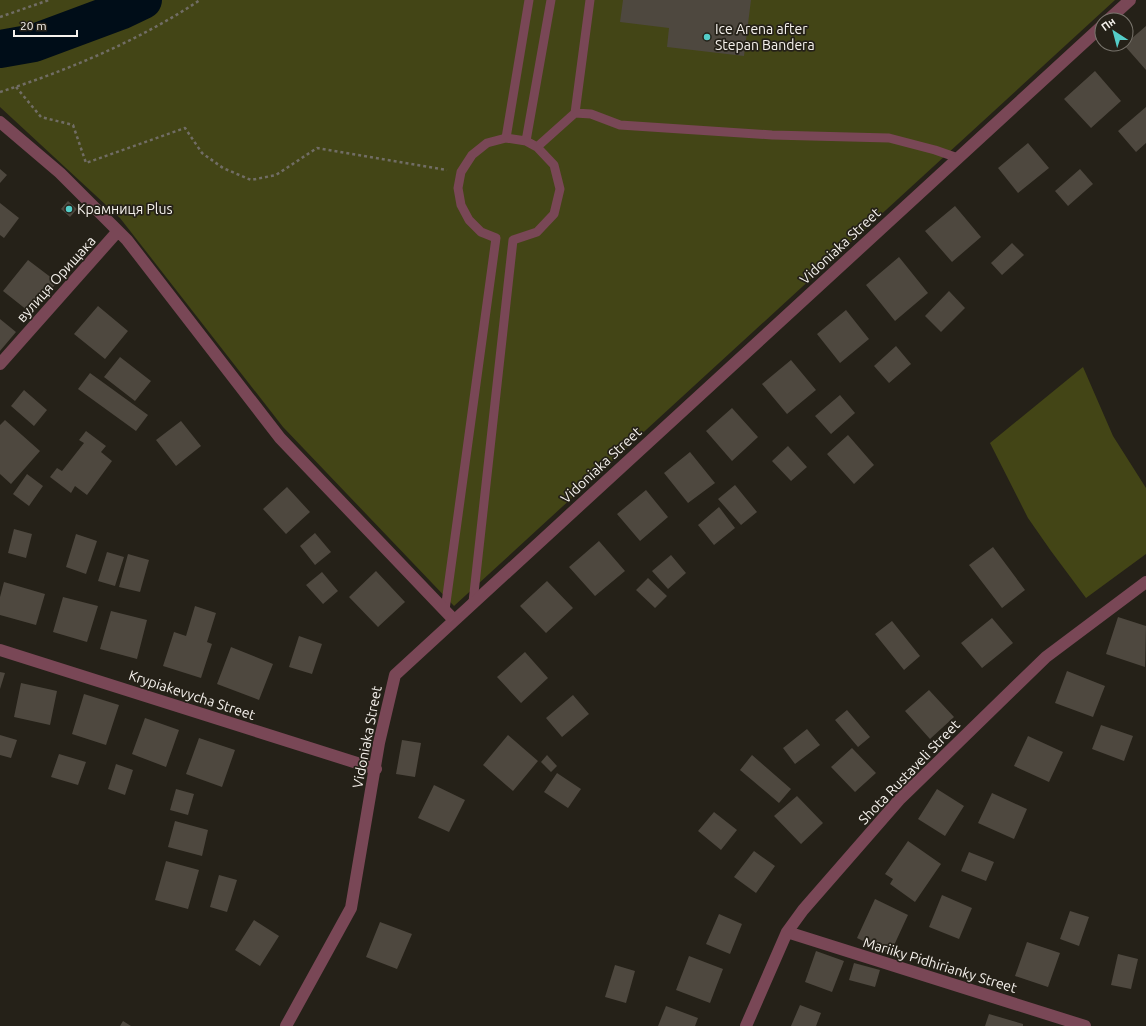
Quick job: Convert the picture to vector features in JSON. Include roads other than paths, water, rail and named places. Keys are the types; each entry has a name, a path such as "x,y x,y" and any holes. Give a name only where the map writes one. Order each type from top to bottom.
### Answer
{"street":[{"path":"1117,12 1130,0"},
{"name":"Vidoniaka Street","path":"286,1026 351,908 376,769 379,742 395,676 473,602 1094,33"},
{"path":"0,122 60,173 127,240 280,438 454,620"},
{"name":"вулиця Орищака","path":"0,364 118,231"},
{"name":"Shota Rustaveli Street","path":"746,1026 787,932 803,910 899,800 1046,656 1146,582"},
{"name":"Krypiakevycha Street","path":"0,650 376,769"},
{"name":"Mariiky Pidhirianky Street","path":"787,932 1085,1026"}],"lane":[{"path":"506,138 529,0"},
{"path":"526,141 551,0"},
{"path":"537,147 575,113 590,0"},
{"path":"575,113 591,114 620,125 772,135 889,138 935,150 958,158"},
{"path":"444,610 496,238 481,232 469,220 461,205 458,188 461,172 472,155 487,144 506,138 526,141 537,147 554,165 560,189 554,214 537,232 513,240 473,602"}],"waterway":[{"path":"0,49 34,43 120,11 143,0"}],"place":[{"name":"Ice Arena after Stepan Bandera","path":"707,37"},
{"name":"Крамниця Plus","path":"69,209"}]}
